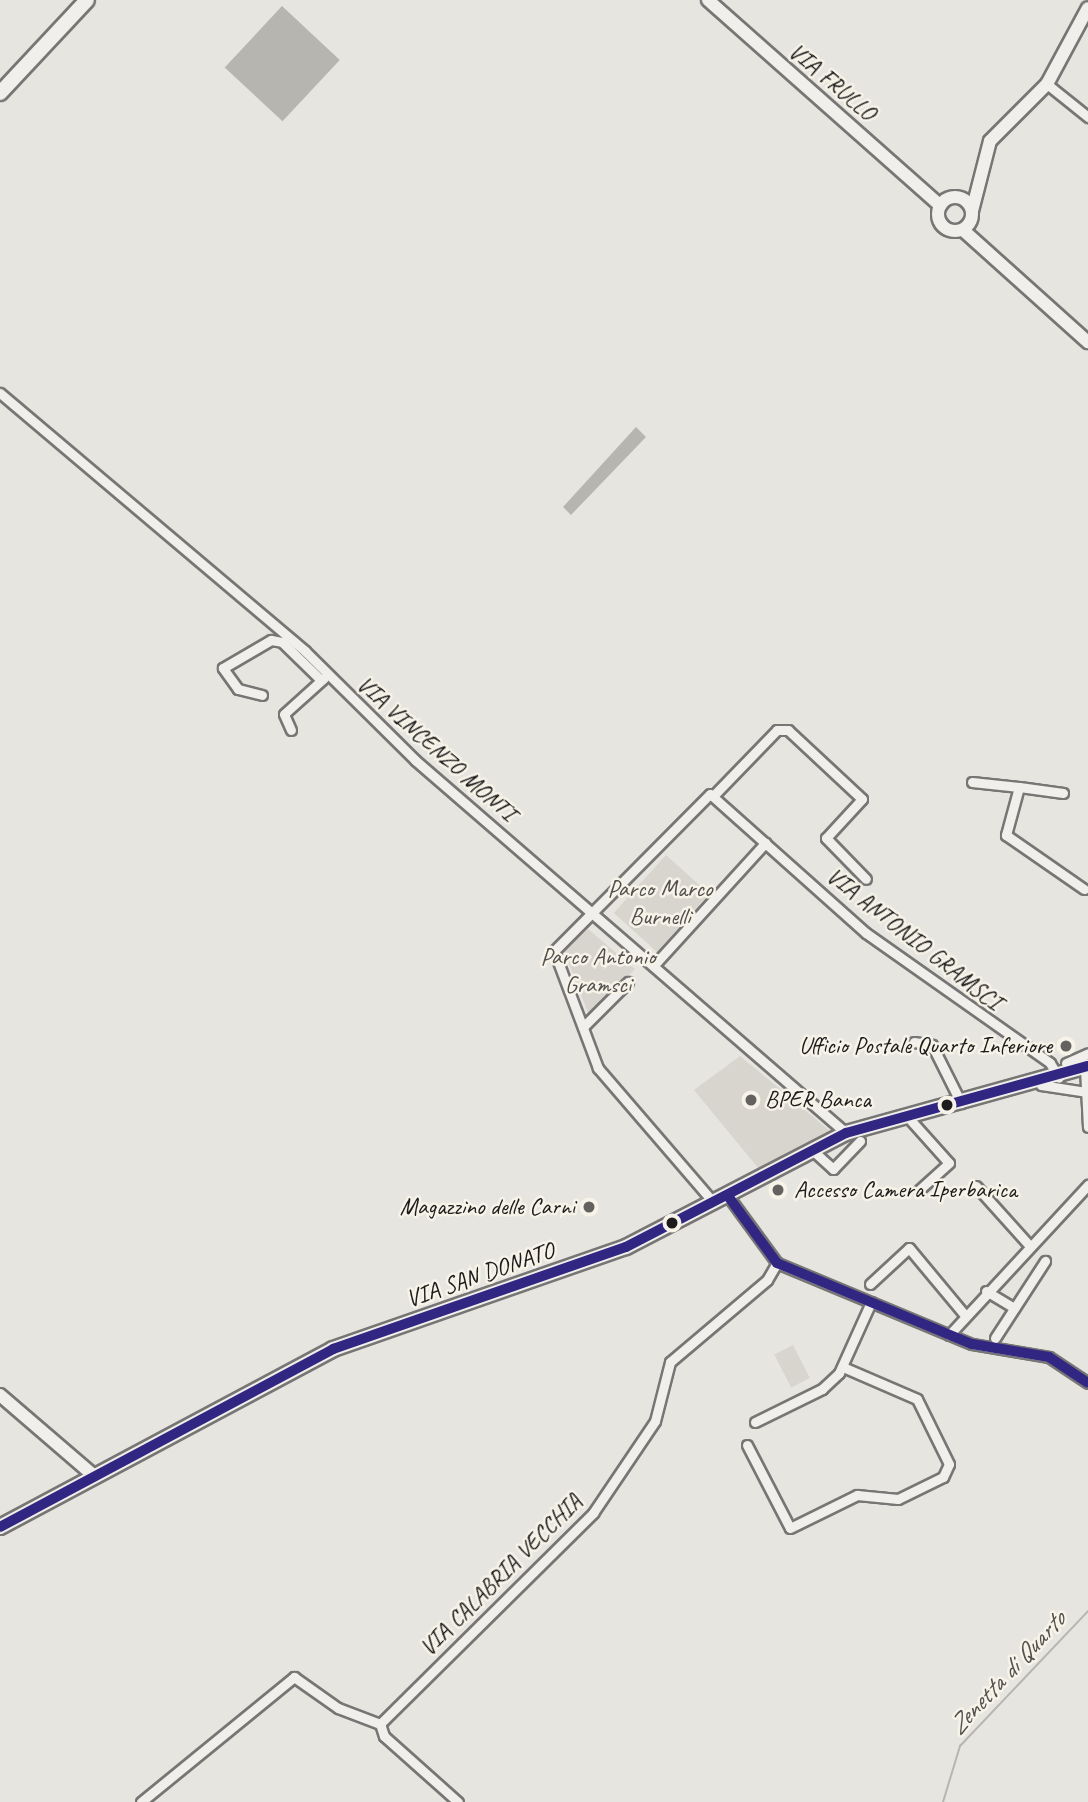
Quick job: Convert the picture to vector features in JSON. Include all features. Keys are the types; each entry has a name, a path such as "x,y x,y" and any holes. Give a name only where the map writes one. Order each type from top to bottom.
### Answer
{"main road":[{"path":"0,93 87,0"},
{"name":"VIA SAN DONATO","path":"0,1527 92,1474 333,1349 626,1247 846,1133 1057,1076 1087,1063"}],"street":[{"name":"VIA FRULLO","path":"708,0 929,195 948,200"},
{"path":"969,220 990,141 1047,84 1088,8"},
{"path":"1047,84 1088,117"},
{"path":"948,200 978,185"},
{"path":"948,200 944,227 969,220"},
{"path":"948,200 969,220 984,252 1088,342"},
{"name":"VIA VINCENZO MONTI","path":"0,393 309,661 407,752 846,1133"},
{"path":"262,695 233,685 225,663 277,640 309,661"},
{"path":"291,730 284,714 325,678"},
{"name":"VIA ANTONIO GRAMSCI","path":"583,1027 554,951 596,914 776,730 788,730 862,799 826,838 866,879"},
{"path":"972,782 1063,793"},
{"path":"1019,788 1006,835 1084,889"},
{"name":"VIA ANTONIO GRAMSCI","path":"713,796 866,933 1043,1059 1057,1076 1085,1092"},
{"path":"654,964 765,843"},
{"path":"628,982 583,1027 598,1068 714,1203"},
{"path":"914,1042 932,1045 961,1103"},
{"path":"1087,1063 1085,1092 1088,1127"},
{"name":"VIA SAN DONATO","path":"1057,1076 1085,1092"},
{"path":"906,1115 949,1163 919,1190"},
{"path":"811,1149 833,1169 860,1141"},
{"path":"949,1335 964,1314 1088,1185"},
{"path":"976,1186 1029,1245"},
{"path":"728,1196 777,1263 949,1335 996,1350 1049,1357 1088,1383"},
{"path":"870,1284 909,1248 964,1314"},
{"path":"995,1338 1045,1261"},
{"name":"VIA CALABRIA VECCHIA","path":"380,1724 593,1513 655,1421 670,1362 767,1280 777,1263"},
{"path":"986,1291 1014,1308"},
{"path":"755,1422 822,1389 843,1367 871,1302"},
{"path":"747,1445 790,1528 857,1495 898,1499 943,1477 948,1464 917,1399 843,1367"},
{"path":"0,1395 92,1474"},
{"path":"141,1802 294,1677 338,1708 380,1724 384,1736 458,1802"}],"green space":[{"name":"Parco Marco Burnelli","path":"666,855 709,894 657,952 614,913"},
{"name":"Parco Antonio Gramsci","path":"588,929 635,969 589,1015 564,951"},
{"path":"740,1056 831,1132 759,1169 694,1090"},
{"path":"793,1345 810,1378 791,1388 774,1355"}],"shaded area":[{"path":"282,6 340,60 282,121 225,67"},
{"path":"636,427 646,437 571,515 563,507"}],"waterway":[{"name":"Zenetta di Quarto","path":"943,1802 960,1746 1088,1611"}],"transit line":[{"path":"0,1527 333,1349 626,1247 846,1133 1088,1066"},
{"path":"728,1196 777,1263 972,1344 1049,1357 1088,1383"}],"place":[{"name":"Ufficio Postale Quarto Inferiore","path":"1066,1046"},
{"name":"BPER Banca","path":"751,1100"},
{"name":"Accesso Camera Iperbarica","path":"778,1190"},
{"name":"Magazzino delle Carni","path":"589,1207"}]}
